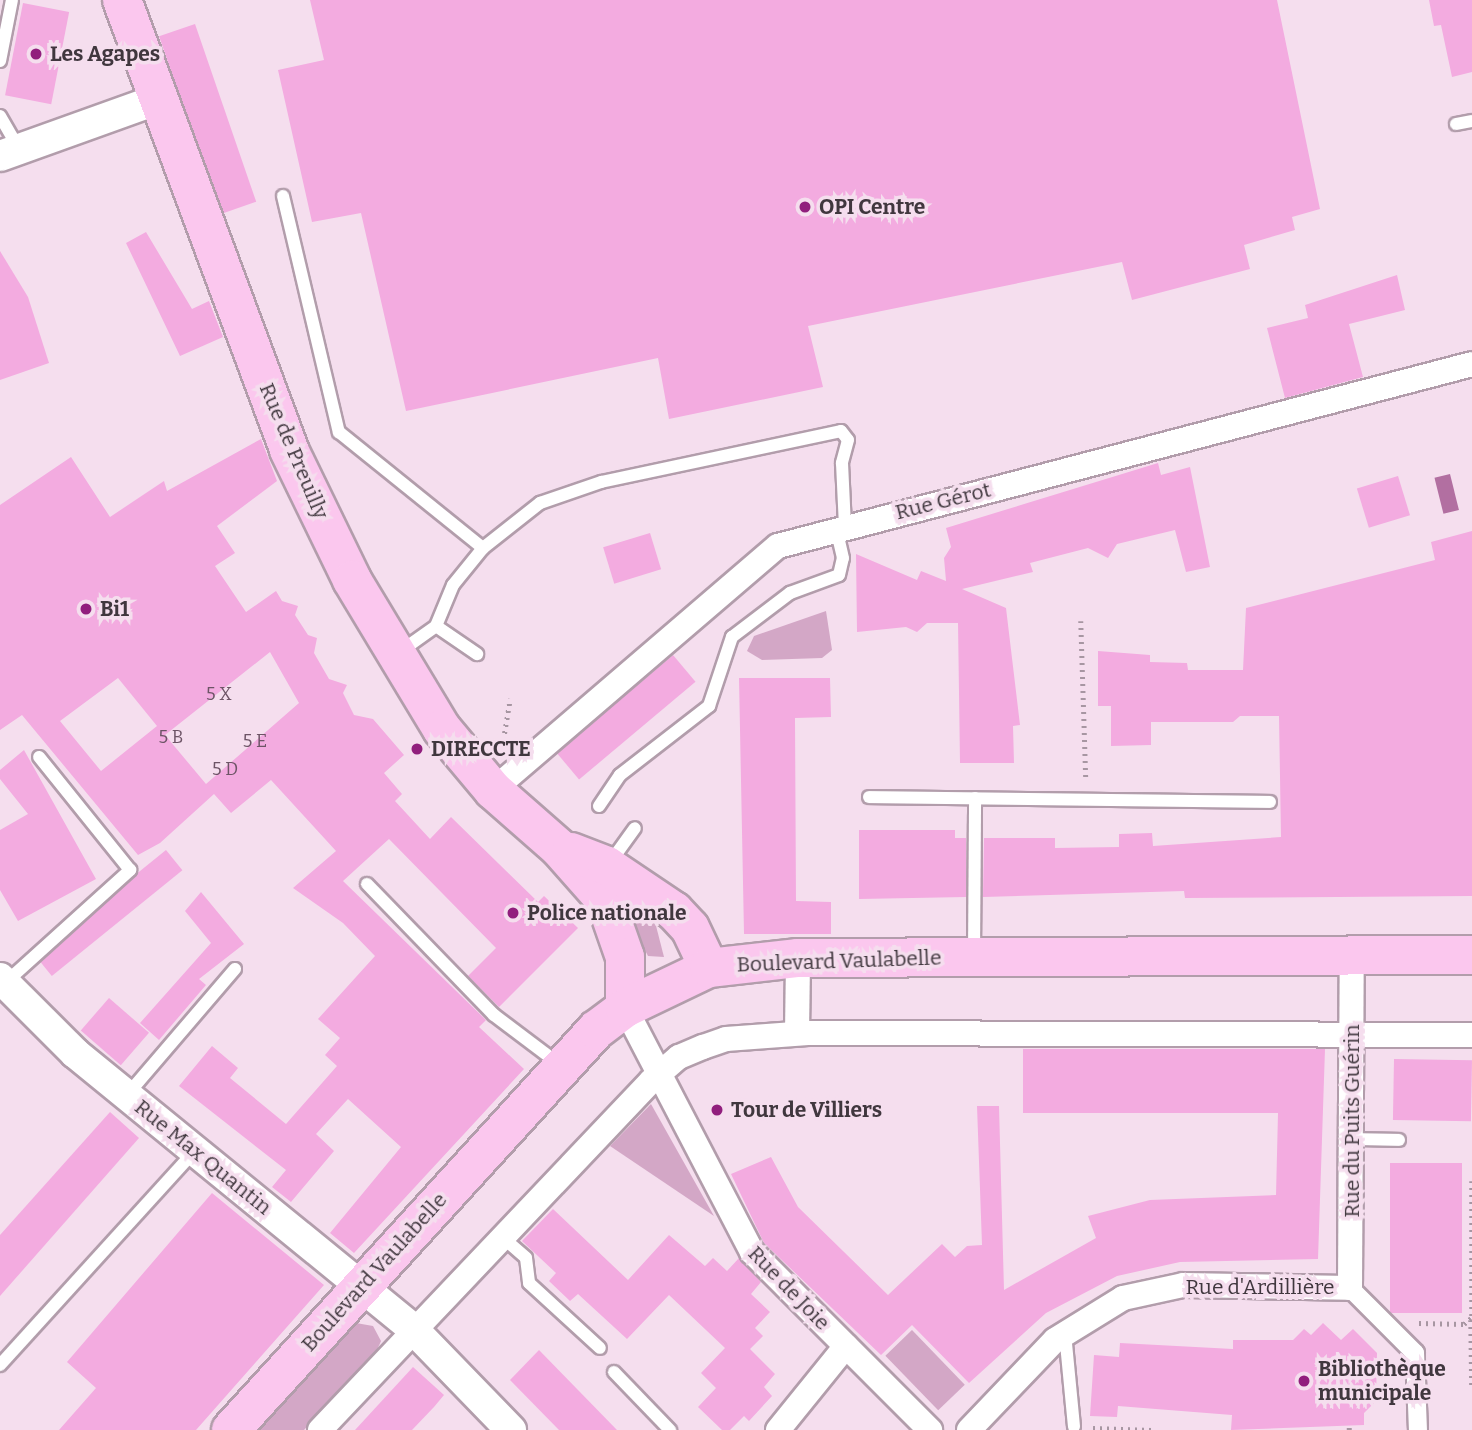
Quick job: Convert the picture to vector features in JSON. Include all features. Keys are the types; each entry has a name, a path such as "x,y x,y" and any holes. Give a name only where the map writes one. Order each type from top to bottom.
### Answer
{"main road":[{"name":"Rue de Preuilly","path":"122,0 156,100 289,450 394,656 442,729 497,773 559,848 602,878 674,911 691,928 709,968"},
{"name":"Rue de Preuilly","path":"602,878 620,930 625,1008"},
{"name":"Boulevard Vaulabelle","path":"231,1430 360,1284 562,1067 625,1008 709,968 798,958 1472,955"}],"street":[{"path":"9,153 156,100"},
{"name":"Rue Gérot","path":"497,773 765,555 841,527 1472,364"},
{"name":"Rue du Puits Guérin","path":"1350,1288 1352,954"},
{"path":"797,1033 798,958"},
{"name":"Rue Max Quantin","path":"2,980 75,1053 413,1329 511,1430"},
{"name":"Rue de Joie","path":"625,1008 661,1071 736,1228 752,1252 930,1430"},
{"path":"320,1430 501,1236 661,1071 679,1057 726,1039 797,1033 1472,1035"},
{"name":"Rue d'Ardillière","path":"969,1430 1065,1333 1123,1298 1183,1285 1350,1288"},
{"path":"1350,1288 1415,1353 1418,1430"},
{"path":"778,1430 846,1346"}],"lane":[{"path":"0,61 12,0"},
{"path":"0,116 9,153"},
{"path":"1456,124 1472,121"},
{"path":"283,196 339,432 483,548"},
{"path":"394,656 436,626 453,585 483,548 540,503 601,482 842,431 848,440 842,463 843,558 839,575 790,593 732,637 709,706 620,775 599,806"},
{"path":"436,626 477,654"},
{"path":"2,980 130,870 39,757"},
{"path":"869,797 1270,802"},
{"path":"974,958 975,798"},
{"path":"602,878 635,828"},
{"path":"367,884 494,1015 562,1067"},
{"path":"127,1095 235,969"},
{"path":"1352,1139 1399,1140"},
{"path":"0,1365 195,1151"},
{"path":"501,1236 526,1258 529,1283 600,1348"},
{"path":"1065,1333 1074,1427"},
{"path":"614,1373 670,1430"}],"path":[{"path":"1082,621 1086,799"},
{"path":"497,773 510,699"},
{"path":"1472,1181 1472,1388"},
{"path":"1387,1323 1465,1324 1472,1318"}],"shaded area":[{"path":"1450,474 1459,510 1443,514 1434,478"},
{"path":"826,611 832,650 822,658 762,660 747,651 754,636"},
{"path":"614,890 654,918 664,957 648,956"},
{"path":"651,1104 714,1216 610,1146"},
{"path":"356,1323 373,1326 381,1341 377,1350 304,1430 258,1430"},
{"path":"912,1330 965,1385 938,1410 885,1356"}],"building":[{"name":"OPI Centre","path":"310,0 1277,0 1320,209 1292,217 1295,230 1244,245 1250,269 1132,300 1122,262 808,326 823,387 669,419 658,358 406,411 361,213 312,222 278,70 324,60"},
{"path":"1429,0 1472,0 1472,72 1452,77 1441,25 1434,26"},
{"name":"Les Agapes","path":"23,3 69,12 51,104 5,95"},
{"path":"195,24 256,202 220,214 159,36"},
{"path":"146,232 192,309 209,301 223,337 180,356 126,243"},
{"path":"0,251 28,297 49,363 0,380"},
{"path":"1397,275 1405,310 1349,324 1363,377 1285,398 1267,328 1308,318 1305,305"},
{"path":"261,439 277,481 217,526 235,553 215,566 246,612 276,591 282,601 298,606 295,615 308,635 317,638 314,653 329,679 347,685 343,693 354,715 373,719 404,755 384,773 402,794 395,801 430,839 451,817 538,902 544,896 578,928 499,1007 468,976 496,948 389,839 343,881 486,1020 479,1027 524,1069 354,1253 330,1233 401,1147 348,1099 316,1134 334,1151 291,1202 272,1187 286,1170 179,1086 212,1046 238,1068 230,1078 286,1124 337,1066 325,1055 340,1038 318,1019 375,956 343,923 293,888 336,851 271,780 231,813 214,794 160,843 138,855 22,715 0,730 0,505 71,457 110,517 164,481 167,491","holes":["270,652 299,703 206,784 165,735","118,678 157,726 101,771 60,721"]},
{"path":"1158,463 1161,475 1190,467 1210,567 1186,572 1175,530 1117,544 1108,558 1088,548 1030,563 1033,572 962,589 1006,608 1020,725 1013,726 1014,763 960,763 958,623 927,623 917,632 906,627 857,632 856,554 917,580 921,571 946,581 944,558 951,547 946,528"},
{"path":"1398,476 1410,515 1369,528 1357,489"},
{"path":"1472,531 1472,896 1185,898 1184,891 983,897 984,838 1055,838 1055,848 1119,847 1119,834 1152,833 1153,846 1281,837 1279,716 1240,716 1233,722 1151,722 1151,745 1111,746 1111,706 1098,706 1098,651 1150,655 1150,662 1187,663 1188,670 1243,670 1246,608 1435,560 1431,542"},
{"path":"650,533 661,569 614,584 603,547"},
{"path":"673,655 695,682 579,780 557,753"},
{"path":"739,678 830,678 831,717 795,718 796,901 831,902 831,934 744,934"},
{"path":"24,750 96,879 18,921 0,890 0,830 28,814 0,779 0,770"},
{"path":"859,830 955,830 955,838 966,838 966,897 859,899"},
{"path":"166,850 182,870 52,976 35,956"},
{"path":"201,892 244,944 199,979 206,985 159,1040 140,1023 211,943 185,911"},
{"path":"109,998 149,1033 121,1065 81,1030"},
{"path":"1023,1049 1325,1049 1318,1259 1180,1262 1117,1276 1046,1313 969,1383 912,1325 881,1355 764,1243 731,1174 771,1157 798,1207 888,1295 942,1244 955,1257 967,1246 982,1245 977,1106 999,1106 1004,1290 1096,1238 1088,1216 1150,1200 1276,1195 1278,1113 1023,1113"},
{"path":"1394,1059 1472,1060 1471,1121 1393,1120"},
{"path":"110,1112 139,1138 0,1296 0,1235"},
{"path":"1390,1163 1462,1163 1462,1313 1390,1313"},
{"path":"212,1193 324,1285 196,1430 59,1430 96,1388 67,1362"},
{"path":"553,1209 628,1280 669,1235 705,1266 713,1258 727,1271 739,1258 761,1282 751,1294 770,1312 755,1328 763,1336 750,1349 775,1374 764,1387 772,1396 749,1421 744,1416 730,1430 722,1430 698,1407 716,1388 701,1373 725,1348 669,1295 627,1339 578,1294 570,1301 549,1281 556,1273 522,1241"},
{"path":"1323,1323 1341,1340 1353,1329 1377,1353 1376,1401 1364,1413 1364,1425 1231,1430 1232,1415 1118,1406 1117,1417 1090,1416 1094,1355 1119,1357 1120,1343 1233,1349 1233,1340 1293,1340 1304,1329 1311,1335"},
{"path":"539,1350 617,1430 559,1430 510,1380"},
{"path":"413,1367 444,1395 434,1407 412,1430 355,1430"}],"place":[{"name":"Les Agapes","path":"36,54"},
{"name":"OPI Centre","path":"805,207"},
{"name":"Bi1","path":"86,609"},
{"name":"DIRECCTE","path":"417,749"},
{"name":"Police nationale","path":"513,913"},
{"name":"Tour de Villiers","path":"717,1110"},
{"name":"Bibliothèque municipale","path":"1304,1381"}]}
